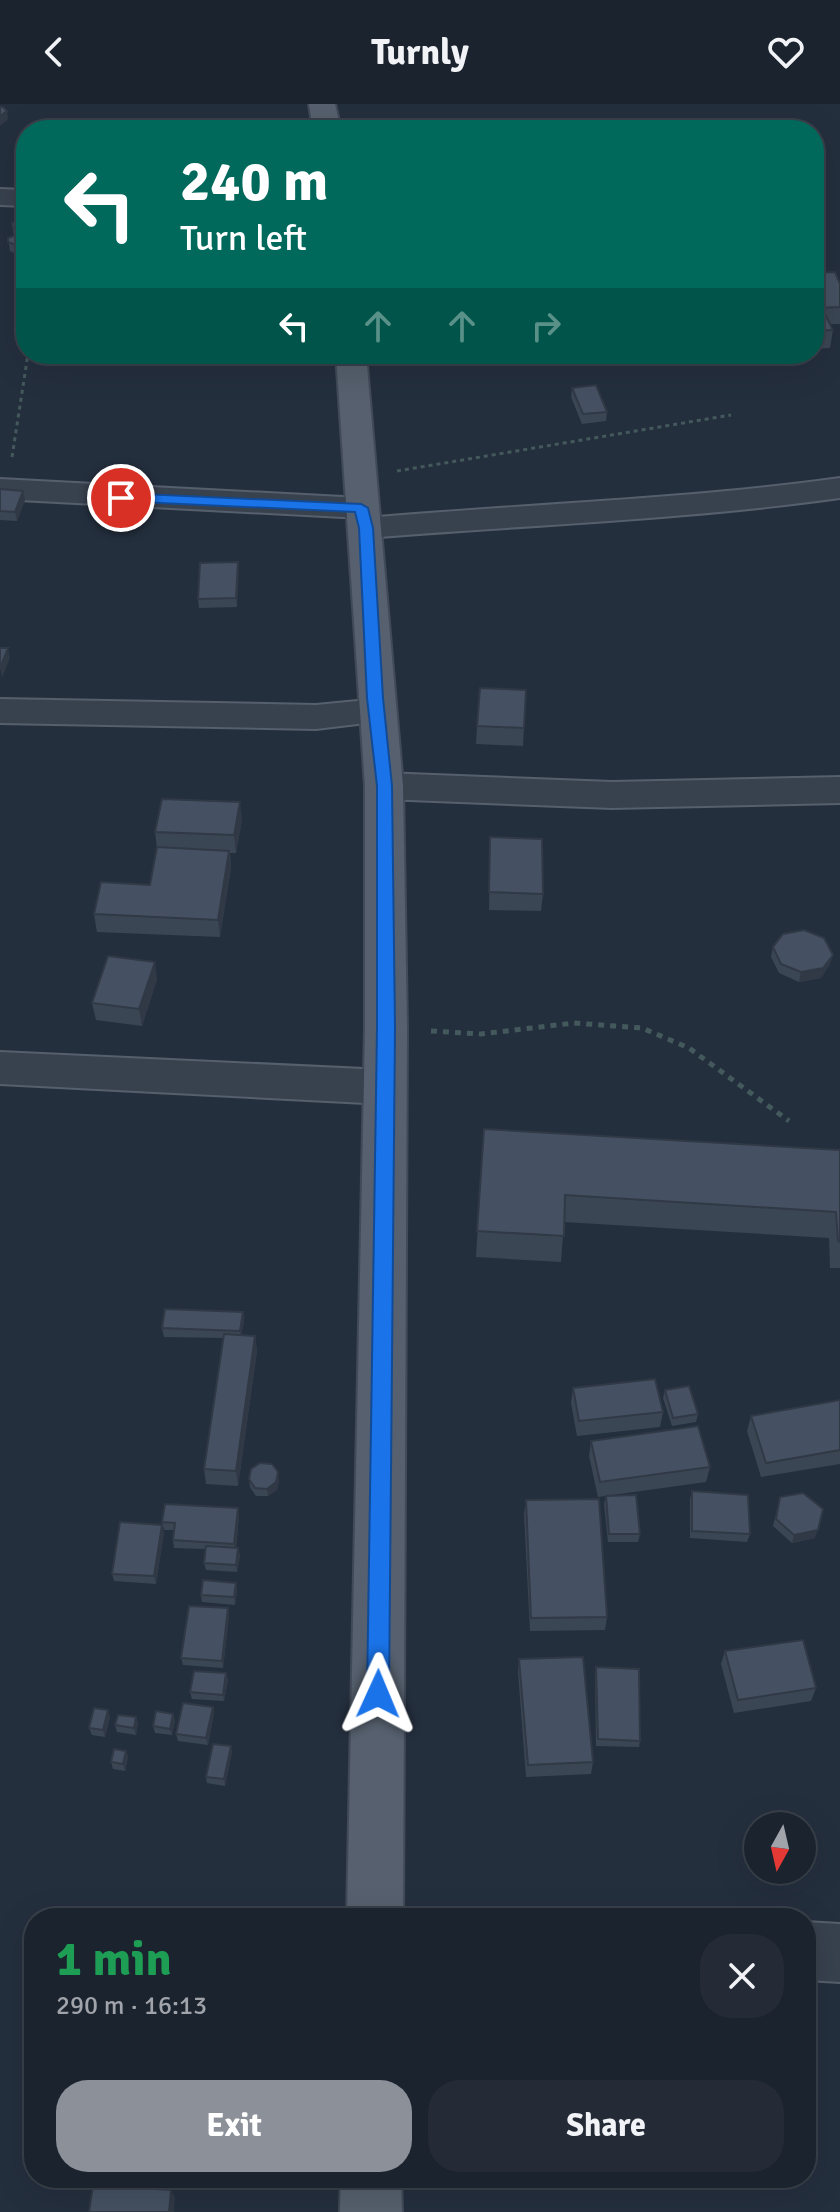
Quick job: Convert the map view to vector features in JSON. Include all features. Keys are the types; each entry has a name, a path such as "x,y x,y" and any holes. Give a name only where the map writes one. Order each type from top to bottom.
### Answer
{"main road":[{"path":"352,364 384,786 386,1028 375,1908"},
{"path":"371,2188 371,2212"}],"street":[{"path":"3,490 542,513 733,503 840,488"},
{"path":"0,711 316,717 378,711"},
{"path":"384,786 511,794 697,796 840,790"},
{"path":"0,1068 385,1087"},
{"path":"816,1952 840,1953"}],"path":[{"path":"3,490 26,364"},
{"path":"362,505 731,415"},
{"path":"386,1028 481,1034 574,1023 642,1028 689,1048 789,1121"}],"building":[{"path":"16,235 16,245 8,242 8,238"},
{"path":"835,272 840,284 840,307 824,308 824,273"},
{"path":"824,312 833,330 824,330"},
{"path":"596,385 607,412 583,414 572,388"},
{"path":"0,489 23,491 15,512 0,511"},
{"path":"238,562 236,598 198,599 200,563"},
{"path":"0,648 8,648 0,668"},
{"path":"480,688 526,690 524,728 477,726"},
{"path":"162,799 240,802 234,835 155,832"},
{"path":"490,837 542,839 543,894 489,892"},
{"path":"157,847 229,851 218,920 94,914 101,882 150,885"},
{"path":"804,930 824,938 833,955 823,968 801,972 781,964 773,947 783,934"},
{"path":"108,956 155,962 139,1009 92,1003"},
{"path":"484,1129 840,1150 840,1242 836,1212 565,1195 564,1236 477,1231"},
{"path":"165,1309 243,1312 240,1331 162,1328"},
{"path":"224,1334 255,1336 236,1471 204,1469"},
{"path":"655,1379 663,1412 579,1421 573,1388"},
{"path":"689,1386 698,1414 673,1418 665,1390"},
{"path":"840,1400 840,1450 766,1463 751,1416"},
{"path":"698,1426 710,1467 600,1482 591,1441"},
{"path":"260,1463 272,1464 278,1472 276,1482 267,1489 255,1488 249,1479 251,1469"},
{"path":"692,1491 748,1495 750,1534 692,1531"},
{"path":"803,1493 823,1509 818,1530 794,1535 776,1519 780,1497"},
{"path":"636,1495 640,1534 609,1534 606,1496"},
{"path":"599,1499 607,1617 531,1618 526,1500"},
{"path":"165,1504 238,1508 234,1544 173,1540 175,1523 162,1522"},
{"path":"120,1522 162,1525 154,1576 112,1574"},
{"path":"206,1546 238,1548 236,1565 204,1563"},
{"path":"203,1580 236,1583 234,1597 201,1595"},
{"path":"189,1606 228,1608 222,1661 181,1658"},
{"path":"803,1640 816,1688 738,1700 725,1651"},
{"path":"583,1657 593,1762 528,1765 519,1659"},
{"path":"596,1667 639,1669 640,1741 598,1739"},
{"path":"194,1671 226,1673 223,1695 190,1692"},
{"path":"183,1703 213,1707 206,1738 176,1734"},
{"path":"94,1708 108,1710 103,1730 89,1728"},
{"path":"156,1711 173,1714 170,1729 153,1726"},
{"path":"118,1715 136,1717 134,1728 115,1725"},
{"path":"213,1744 231,1746 224,1779 206,1777"},
{"path":"114,1749 126,1751 123,1764 111,1762"},
{"path":"93,2188 171,2190 169,2212 89,2212"}],"route":[{"path":"121,498 361,508 366,528 375,698 384,786 386,1028 378,1694"}]}
